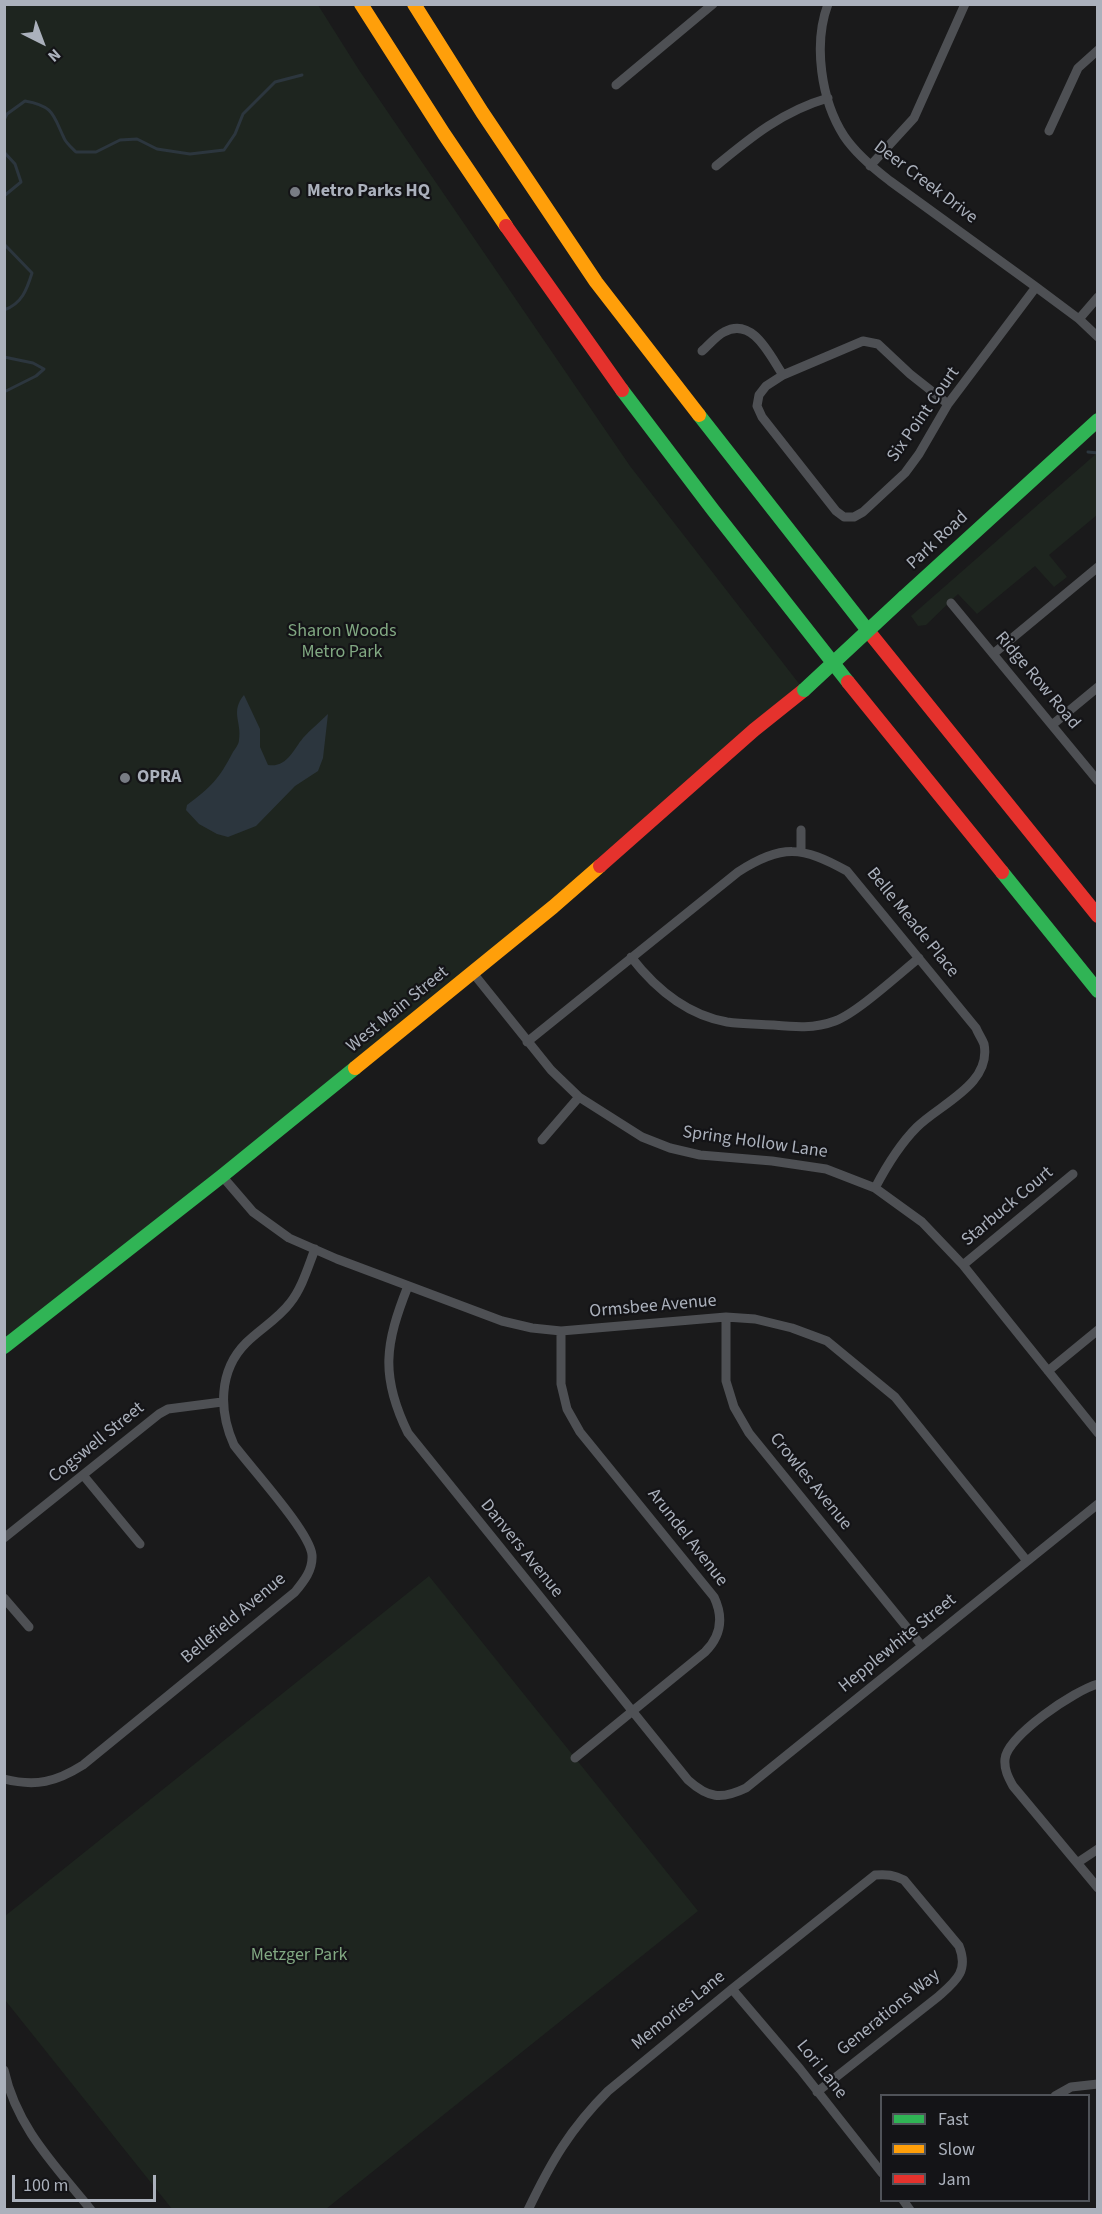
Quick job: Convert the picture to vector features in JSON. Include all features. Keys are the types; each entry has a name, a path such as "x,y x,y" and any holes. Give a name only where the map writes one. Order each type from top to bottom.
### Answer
{"main road":[{"path":"361,4 448,141 568,317 740,546 1098,991"},
{"path":"414,4 482,112 596,282 798,543 1098,916"},
{"name":"Park Road","path":"804,690 1098,420"},
{"name":"West Main Street","path":"4,1347 222,1176 473,973 553,907 754,730 804,690"}],"street":[{"path":"616,85 713,4"},
{"name":"Deer Creek Drive","path":"828,4 820,40 822,67 828,98 844,135 870,166 1036,287 1098,337"},
{"path":"870,166 914,118 965,4"},
{"path":"1049,131 1078,68 1098,50"},
{"path":"716,166 761,129 777,119 807,104 828,98"},
{"name":"Six Point Court","path":"783,375 766,386 759,395 758,406 762,417 836,511 844,517 854,517 863,512 905,473 919,454 948,404 1036,287"},
{"path":"1078,319 1098,297"},
{"path":"702,351 724,332 739,328 753,333 783,375 863,341 878,344 910,374 948,404"},
{"path":"993,654 1098,567"},
{"name":"Ridge Row Road","path":"951,603 1098,781"},
{"path":"1052,725 1098,687"},
{"path":"801,830 801,852"},
{"name":"Belle Meade Place","path":"527,1042 738,872 759,859 777,853 801,852 820,856 847,871 976,1028 984,1044 984,1062 976,1078 918,1126 893,1154 875,1188"},
{"path":"631,957 661,991 704,1015 726,1022 805,1028 838,1021 919,958"},
{"name":"Spring Hollow Lane","path":"473,973 551,1070 579,1097 642,1137 670,1148 700,1155 772,1161 826,1169 875,1188 922,1222 963,1265 1098,1433"},
{"path":"542,1140 579,1097"},
{"name":"Starbuck Court","path":"963,1265 1073,1174"},
{"name":"Ormsbee Avenue","path":"222,1176 253,1212 290,1238 502,1321 532,1328 561,1331 726,1317 755,1318 827,1341 895,1397 1027,1561"},
{"name":"Bellefield Avenue","path":"4,1779 22,1784 42,1783 65,1776 83,1765 295,1592 308,1576 312,1556 306,1536 234,1445 227,1431 222,1402 230,1366 246,1343 291,1302 300,1287 315,1249"},
{"name":"Danvers Avenue","path":"408,1286 394,1323 388,1364 393,1397 408,1433 687,1780 699,1790 713,1796"},
{"name":"Crowles Avenue","path":"726,1317 726,1381 734,1407 749,1433 922,1646"},
{"path":"1048,1371 1098,1330"},
{"name":"Arundel Avenue","path":"561,1331 561,1383 567,1409 580,1432 714,1597 720,1617 720,1627 712,1645 575,1758"},
{"name":"Cogswell Street","path":"4,1538 137,1430 168,1409 222,1402"},
{"path":"83,1474 140,1544"},
{"name":"Hepplewhite Street","path":"713,1796 730,1795 746,1788 1098,1504"},
{"path":"4,1598 29,1628"},
{"path":"1098,1684 1078,1691 1067,1698 1018,1737 1009,1747 1005,1760 1006,1774 1013,1786 1098,1888"},
{"path":"1077,1863 1098,1849"},
{"name":"Memories Lane","path":"528,2210 551,2162 590,2110 608,2091 875,1875 887,1874"},
{"name":"Generations Way","path":"817,2092 939,1996 957,1980 962,1970 962,1953 959,1946 904,1880 887,1874"},
{"name":"Lori Lane","path":"732,1989 880,2171"},
{"path":"4,2070 13,2102 22,2121 91,2210"},
{"path":"1059,2094 1071,2087 1098,2084"}],"green space":[{"name":"Sharon Woods Metro Park","path":"4,5 318,5 359,70 630,466 804,690 553,907 4,1341"},
{"path":"1097,453 1097,515 1049,555 1067,577 1054,587 1035,566 977,614 958,594 926,625 918,626 911,616"},
{"name":"Metzger Park","path":"429,1576 698,1911 326,2209 172,2209 5,2000 5,1916"}],"shaded area":[{"path":"244,695 260,729 260,747 268,765 285,761 303,738 328,714 323,758 318,771 295,786 256,826 228,837 199,824 186,810 187,805 219,776 238,745 240,734 237,712"}],"waterway":[{"path":"4,120 7,114 25,101 42,106 51,113 65,140 76,152 96,152 120,140 137,139 157,149 190,154 224,150 235,134 243,114 275,82 302,75"},
{"path":"4,152 15,164 21,182 4,196"},
{"path":"4,244 32,273 26,290 19,300 4,310"},
{"path":"4,357 33,363 44,369 36,376 4,392"},
{"path":"1088,452 1098,453"}],"traffic: fast":[{"path":"622,390 848,682"},
{"path":"699,415 869,632"},
{"path":"904,597 1098,420"},
{"path":"804,690 904,597"},
{"path":"1002,872 1098,991"},
{"path":"4,1347 355,1068"}],"traffic: slow":[{"path":"361,4 506,226"},
{"path":"414,4 482,112 596,282 699,415"},
{"path":"355,1068 600,866"}],"traffic: jam":[{"path":"506,226 622,390"},
{"path":"869,632 1098,916"},
{"path":"848,682 1002,872"},
{"path":"600,866 754,730 804,690"}],"place":[{"name":"Metro Parks HQ","path":"295,192"},
{"name":"OPRA","path":"125,778"}]}
